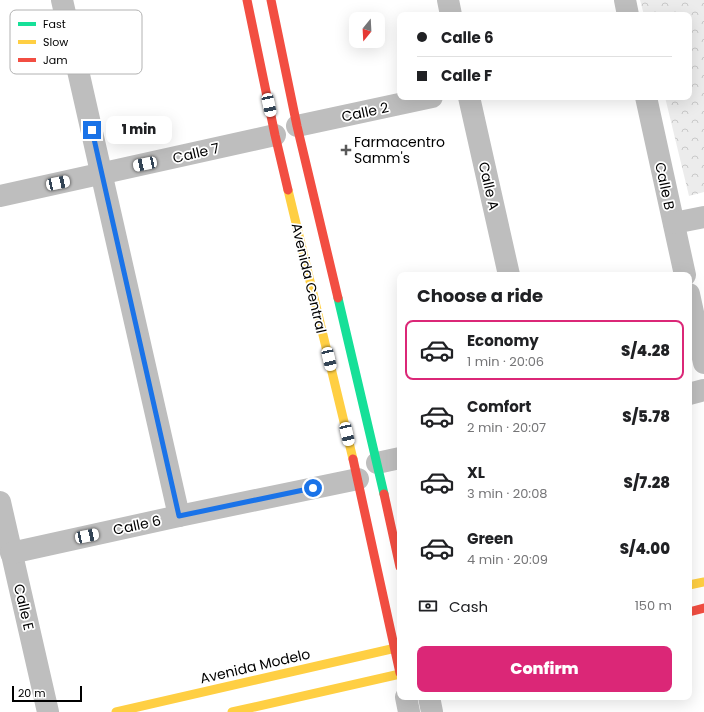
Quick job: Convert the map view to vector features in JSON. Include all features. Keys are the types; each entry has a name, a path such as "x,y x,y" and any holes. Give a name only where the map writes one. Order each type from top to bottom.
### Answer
{"street":[{"path":"62,0 64,10"},
{"name":"Avenida Central","path":"246,0 275,135 397,648"},
{"name":"Avenida Central","path":"271,0 297,126 397,553"},
{"path":"448,0 450,12"},
{"path":"625,0 627,12"},
{"path":"79,74 179,516"},
{"name":"Calle 2","path":"297,126 418,100"},
{"name":"Calle A","path":"471,100 508,272"},
{"name":"Calle B","path":"647,100 684,272"},
{"name":"Calle 7","path":"0,196 275,135"},
{"path":"674,223 704,217"},
{"path":"692,308 704,363"},
{"path":"692,393 704,390"},
{"path":"377,463 397,459"},
{"name":"Calle 6","path":"11,553 358,479"},
{"name":"Calle E","path":"0,502 48,712"},
{"path":"692,584 704,582"},
{"path":"692,611 704,608"},
{"name":"Avenida Modelo","path":"116,712 397,648"},
{"path":"232,712 397,674"},
{"path":"407,700 409,712"},
{"path":"429,700 432,712"}],"green space":[{"path":"640,0 704,0 704,192 689,196 666,100 692,100 692,12 643,12"}],"traffic: fast":[{"path":"338,298 384,494"}],"traffic: slow":[{"path":"288,190 353,459"},
{"path":"692,584 704,582"},
{"path":"116,712 397,648"},
{"path":"232,712 397,675"}],"traffic: jam":[{"path":"247,0 288,190"},
{"path":"271,0 297,126 338,298"},
{"path":"353,459 397,659"},
{"path":"384,494 397,553"},
{"path":"692,611 704,608"}],"place":[{"name":"Farmacentro Samm's","path":"346,150"}],"route":[{"path":"92,130 179,516 313,488"}]}
